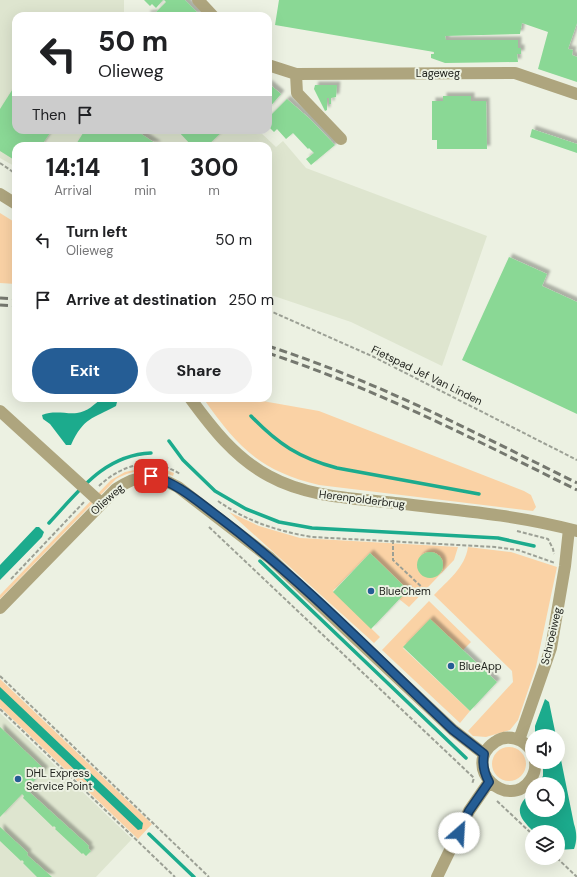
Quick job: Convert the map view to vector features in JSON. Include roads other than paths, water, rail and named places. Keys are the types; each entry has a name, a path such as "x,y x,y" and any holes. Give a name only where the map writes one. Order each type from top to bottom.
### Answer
{"street":[{"path":"198,0 209,12"},
{"name":"Lageweg","path":"272,66 296,74 515,73 577,94"},
{"path":"296,74 297,93 341,139"},
{"path":"0,194 12,202"},
{"name":"Herenpolderbrug","path":"193,402 232,450 269,476 297,489 331,496 490,514 547,523 573,530"},
{"path":"0,411 101,503"},
{"name":"Olieweg","path":"0,608 116,489 139,477 151,476 163,479 178,487 270,558 453,730 484,754"},
{"name":"Schroeiweg","path":"519,740 551,648 565,566 573,530"},
{"path":"525,744 519,740 505,738 489,746 484,754 484,772 489,782 504,790 519,789 529,782 534,774 534,769"},
{"path":"437,877 469,811 489,782"}],"waterway":[{"path":"251,416 270,435 290,449 311,460 337,468 479,494"},
{"path":"169,441 183,460 215,491 246,509 279,522 312,528 498,538 534,546"},
{"path":"49,523 82,487 106,468 119,460 134,455 151,453"},
{"path":"260,561 466,758"},
{"path":"149,834 194,877"}],"railway":[{"path":"0,298 12,299"},
{"path":"0,305 12,306"},
{"path":"272,347 348,375 387,392 463,427 577,483"},
{"path":"272,354 308,367 387,399 463,434 577,490"}],"place":[{"name":"BlueChem","path":"371,591"},
{"name":"BlueApp","path":"451,666"},
{"name":"DHL Express Service Point","path":"18,779"}]}
